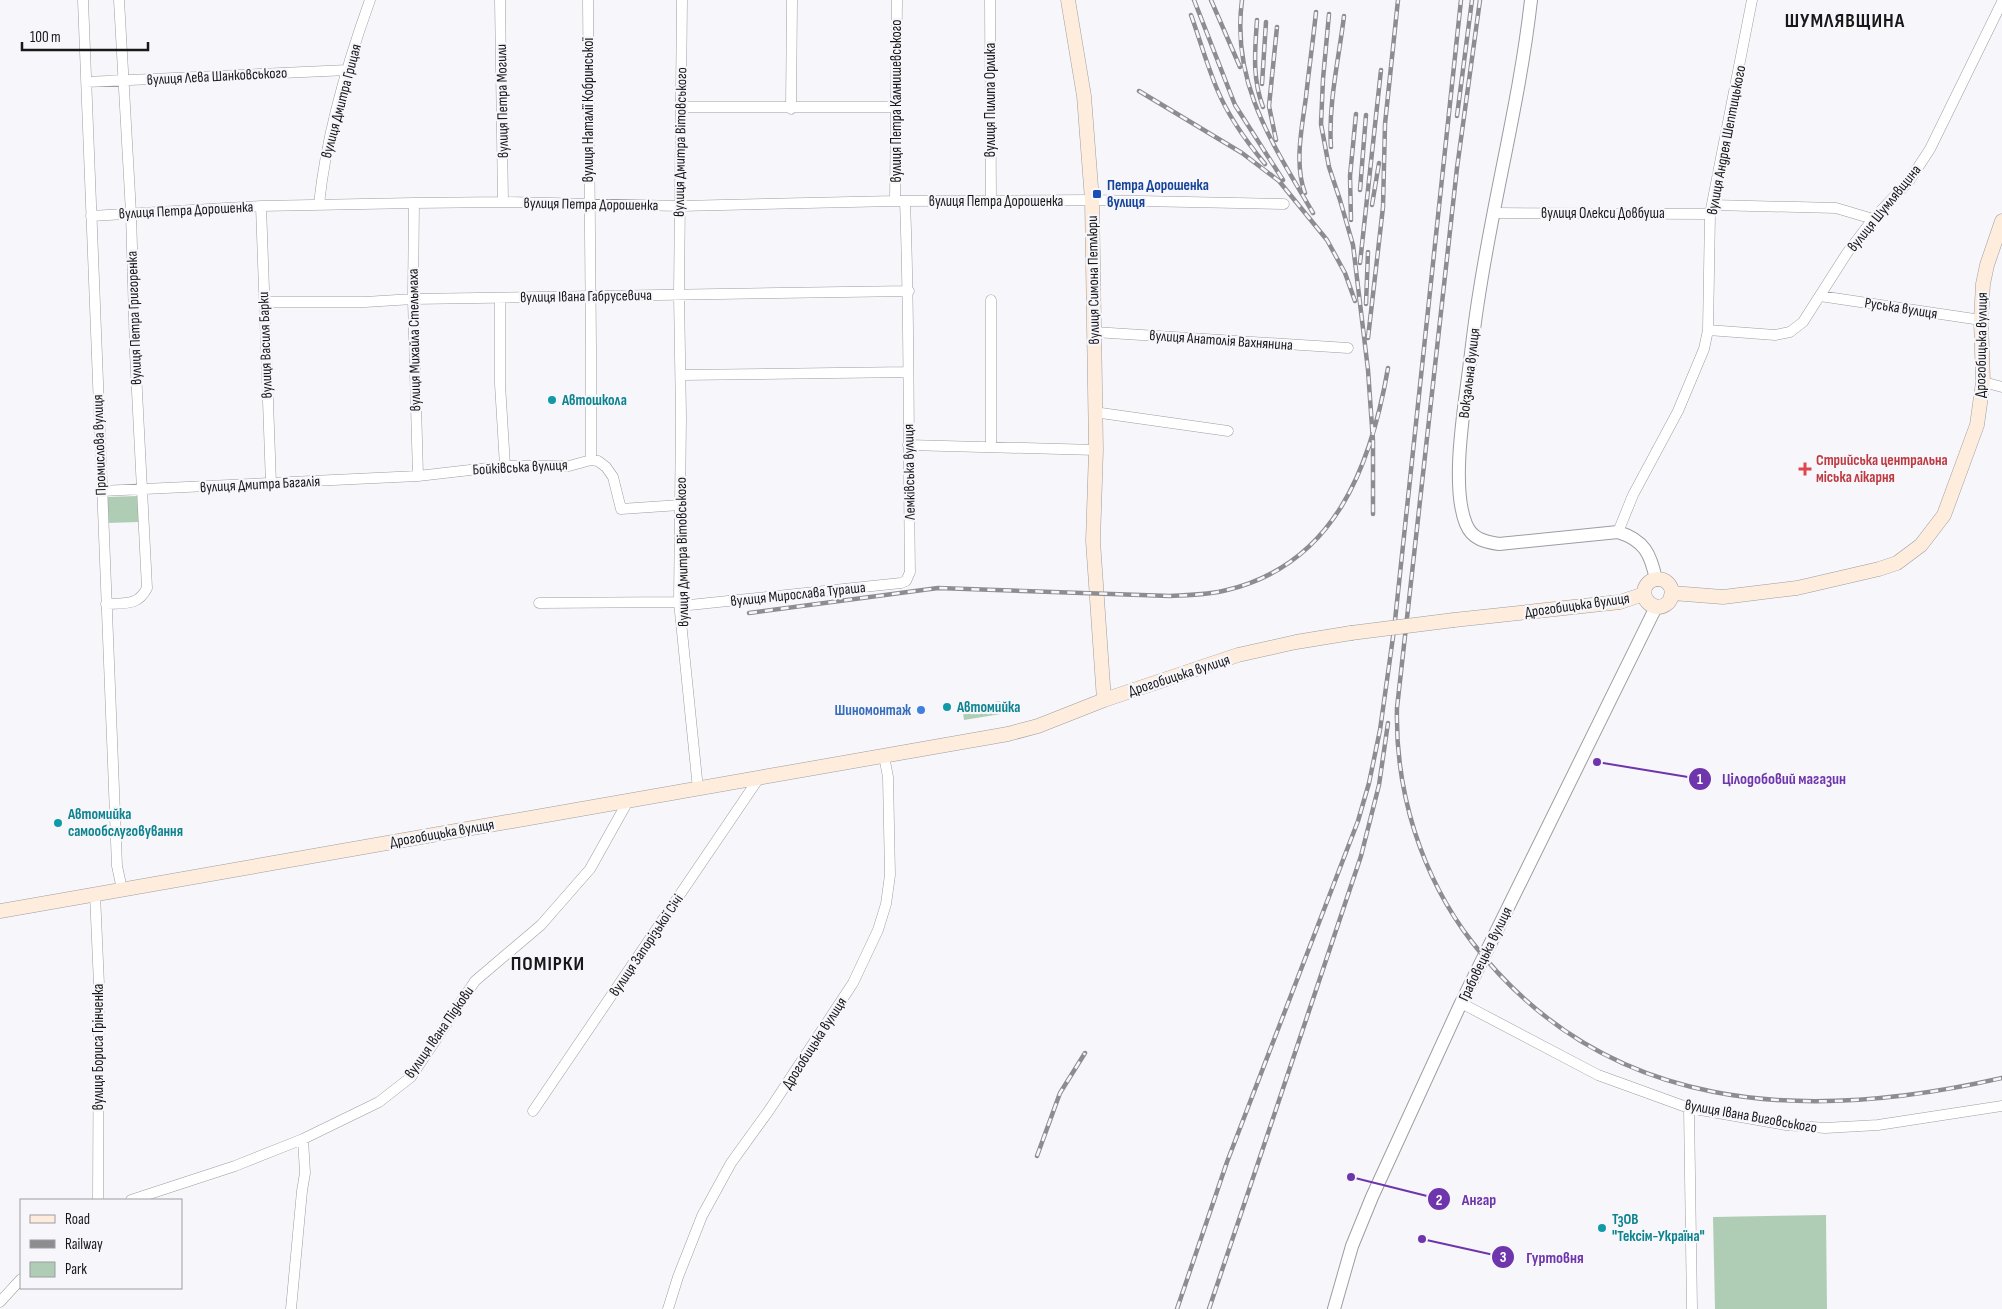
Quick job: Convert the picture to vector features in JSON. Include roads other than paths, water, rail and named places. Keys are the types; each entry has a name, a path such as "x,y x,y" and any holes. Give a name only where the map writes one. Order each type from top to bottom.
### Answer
{"main road":[{"name":"вулиця Симона Петлюри","path":"1068,0 1084,96 1092,200 1096,450 1094,541 1104,700"},
{"name":"Дрогобицька вулиця","path":"1672,593 1723,597 1797,588 1879,569 1897,563 1910,555 1933,532 1944,514 1977,425 1983,382 1981,300 1984,278 2002,221"},
{"path":"1656,580 1665,581 1669,584 1672,593 1666,605 1656,607 1648,602 1644,594 1648,584 1656,580"},
{"name":"Дрогобицька вулиця","path":"0,911 1008,734 1038,726 1104,700 1267,647 1351,633 1620,602 1644,594"}],"street":[{"name":"Промислова вулиця","path":"83,0 117,866 122,889"},
{"name":"вулиця Петра Григоренка","path":"106,604 134,602 142,598 147,588 135,352 131,213 119,0"},
{"name":"вулиця Дмитра Грицая","path":"319,204 321,179 348,70 370,0"},
{"name":"вулиця Петра Могили","path":"500,0 503,202"},
{"name":"вулиця Наталії Кобринської","path":"588,0 590,460"},
{"name":"вулиця Дмитра Вітовського","path":"682,0 679,294 681,375 680,604 698,789"},
{"path":"791,109 792,0"},
{"name":"вулиця Петра Калнишевського","path":"897,0 896,107 900,201"},
{"name":"вулиця Пилипа Орлика","path":"990,0 991,201"},
{"name":"Вокзальна вулиця","path":"1532,0 1525,53 1479,294 1461,435 1460,503 1466,526 1479,539 1499,544 1618,532"},
{"name":"вулиця Андрея Шептицького","path":"1618,532 1633,495 1678,411 1704,349 1708,330 1711,210 1752,0"},
{"name":"вулиця Шумлявщина","path":"1708,330 1775,335 1790,332 1803,322 1847,253 1873,219 1909,181 1930,149 2002,2"},
{"name":"вулиця Лева Шанковського","path":"86,82 348,70"},
{"path":"681,108 791,109 896,107"},
{"name":"вулиця Петра Дорошенка","path":"91,216 319,204 503,202 680,206 900,201 1092,200 1284,204"},
{"name":"Лемківська вулиця","path":"900,201 909,291 908,445 910,572"},
{"name":"вулиця Михайла Стельмаха","path":"414,203 413,299 418,476"},
{"name":"вулиця Василя Барки","path":"261,206 271,484"},
{"name":"вулиця Олекси Довбуша","path":"1495,213 1836,208 1873,219"},
{"name":"вулиця Івана Габрусевича","path":"264,302 365,302 413,299 909,291"},
{"name":"Руська вулиця","path":"1820,296 1981,320"},
{"path":"500,298 500,384 505,466"},
{"path":"991,300 991,447"},
{"name":"вулиця Анатолія Вахнянина","path":"1094,332 1348,348"},
{"path":"681,375 908,372"},
{"path":"1983,382 2002,387"},
{"path":"1094,412 1228,431"},
{"path":"908,445 1096,450"},
{"path":"590,460 598,461 606,467 613,477 621,509 680,505"},
{"name":"Бойківська вулиця","path":"418,476 505,466 569,466 590,460"},
{"name":"вулиця Дмитра Багалія","path":"101,491 418,476"},
{"path":"1618,532 1633,537 1643,546 1652,562 1656,580"},
{"name":"вулиця Мирослава Тураша","path":"538,603 680,604 901,583 906,581 910,572"},
{"name":"Грабовецька вулиця","path":"1334,1309 1352,1246 1372,1197 1461,1002 1656,607"},
{"name":"Дрогобицька вулиця","path":"668,1309 678,1277 702,1216 731,1163 770,1109 852,983 878,930 886,904 890,875 888,776 884,756"},
{"name":"вулиця Запорізької Січі","path":"534,1111 759,778"},
{"name":"вулиця Івана Підкови","path":"134,1199 235,1166 303,1139 379,1102 411,1077 475,981 540,925 590,869 628,801"},
{"name":"вулиця Бориса Грінченка","path":"94,894 99,985 98,1199"},
{"name":"вулиця Івана Виговського","path":"1461,1002 1598,1075 1688,1108 1786,1125 1825,1128 1878,1125 2002,1106"},
{"path":"1688,1108 1692,1309"},
{"path":"291,1309 305,1172 303,1139"},
{"path":"0,1302 20,1280"}],"railway":[{"path":"1194,0 1235,105 1283,180"},
{"path":"1211,0 1240,67"},
{"path":"1242,0 1240,30 1243,59 1249,86 1258,112 1270,137 1313,213"},
{"path":"1368,338 1383,207 1385,124 1398,0"},
{"path":"1177,1309 1227,1162 1358,821 1369,783 1380,730 1394,630 1461,0"},
{"path":"1457,116 1472,0"},
{"path":"1480,0 1457,168 1397,708 1398,739 1406,801 1425,861 1438,889 1472,942 1525,999 1583,1043 1646,1073 1713,1092 1783,1100 1855,1100 1928,1092 2002,1078"},
{"path":"1305,193 1299,158 1316,12"},
{"path":"1329,14 1321,124 1329,167 1353,245 1368,370 1373,441 1373,514"},
{"path":"1191,15 1221,99 1238,128 1265,164"},
{"path":"1331,147 1332,98 1344,16"},
{"path":"1257,20 1256,75 1263,107"},
{"path":"1262,84 1266,22"},
{"path":"1276,140 1269,106 1277,27"},
{"path":"1360,263 1381,70"},
{"path":"1139,91 1242,153 1279,181 1327,240 1345,273 1355,301"},
{"path":"1351,220 1350,176 1356,114"},
{"path":"1360,190 1366,115"},
{"path":"1372,205 1379,163"},
{"path":"1366,304 1368,252"},
{"path":"749,613 938,588 1170,596 1213,593 1264,577 1295,558 1321,534 1342,506 1358,474 1371,440 1381,405 1388,368"},
{"path":"1209,1309 1361,856 1379,785 1388,723"},
{"path":"1037,1156 1060,1093 1085,1053"}],"place":[{"name":"Петра Дорошенка вулиця","path":"1097,194"},
{"name":"Автошкола","path":"552,400"},
{"name":"Стрийська центральна міська лікарня","path":"1805,469"},
{"name":"Автомийка","path":"947,707"},
{"name":"Шиномонтаж","path":"921,710"},
{"name":"Цілодобовий магазин","path":"1597,762"},
{"name":"Автомийка самообслуговування","path":"58,823"},
{"name":"Ангар","path":"1351,1177"},
{"name":"ТзОВ \"Тексім-Україна\"","path":"1602,1228"},
{"name":"Гуртовня","path":"1422,1239"}],"district":[{"name":"ШУМЛЯВЩИНА","path":"1845,20"},
{"name":"ПОМІРКИ","path":"548,963"}]}
